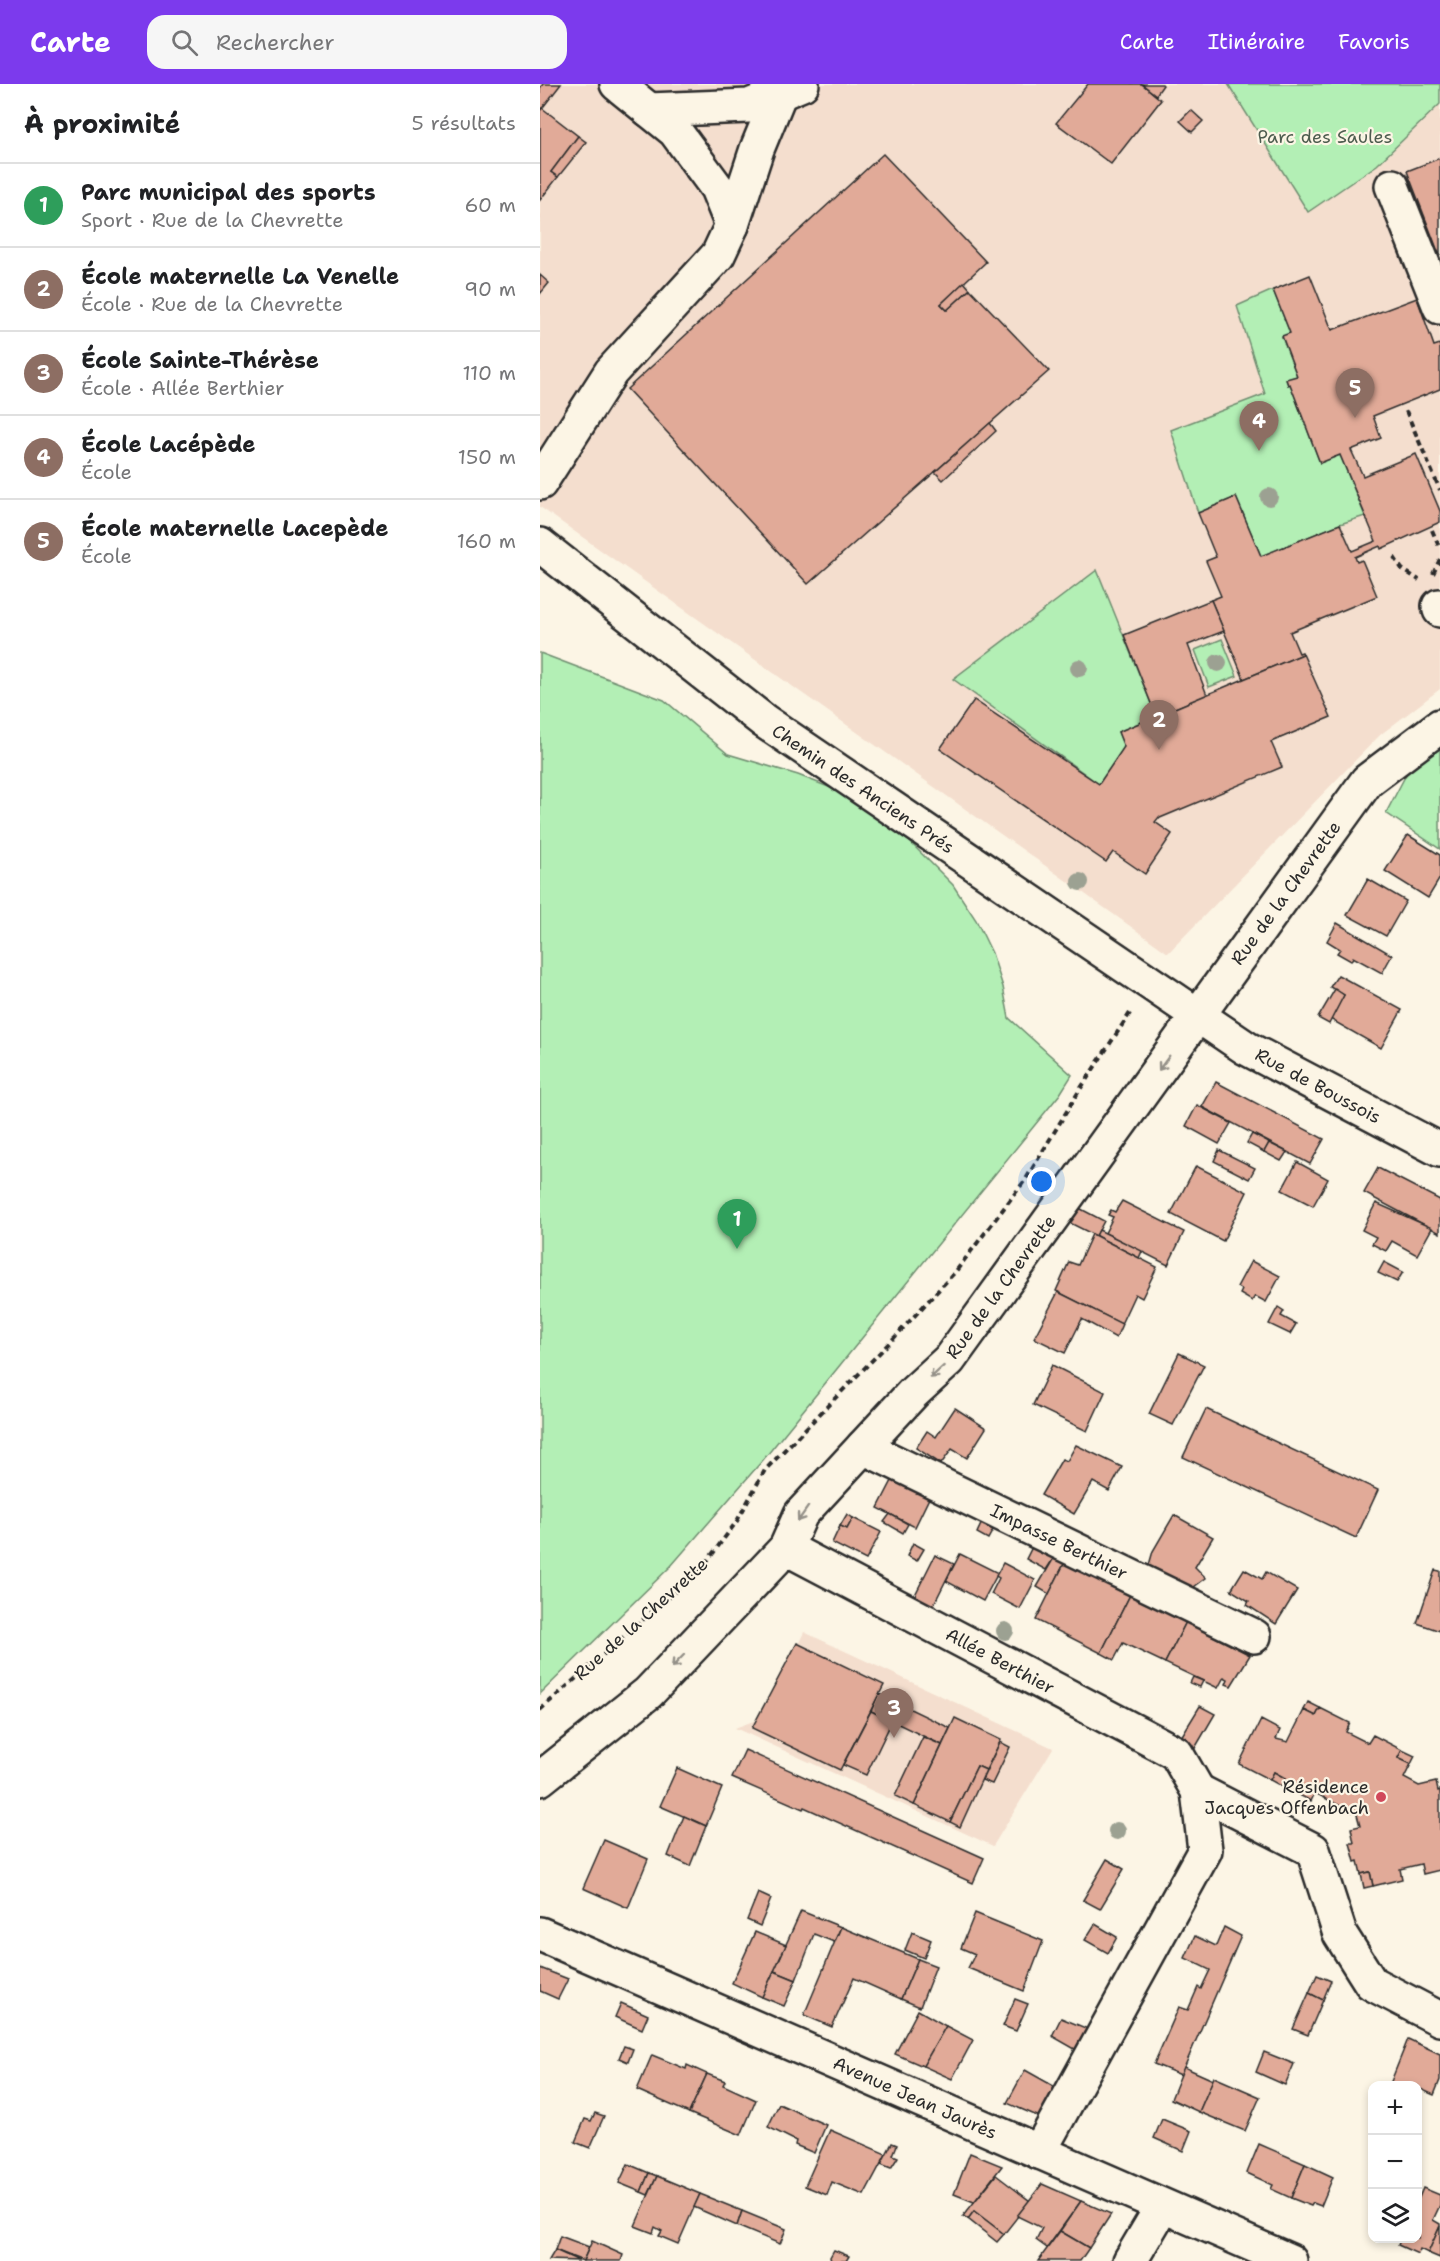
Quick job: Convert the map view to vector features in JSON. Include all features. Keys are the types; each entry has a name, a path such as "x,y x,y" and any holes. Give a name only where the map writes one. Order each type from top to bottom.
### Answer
{"street":[{"path":"617,84 675,131 717,188 732,225"},
{"path":"649,110 749,106 791,88"},
{"path":"540,483 611,372 718,255 732,225 757,149 791,88"},
{"path":"1392,186 1440,307"},
{"name":"Chemin des Anciens Prés","path":"540,545 764,721 1198,1016"},
{"name":"Rue de la Chevrette","path":"540,1779 648,1693 786,1548 801,1514 913,1393 949,1360 1367,781 1440,726"},
{"name":"Rue de Boussois","path":"1198,1016 1246,1048 1440,1150"},
{"name":"Impasse Berthier","path":"863,1447 1254,1636"},
{"name":"Allée Berthier","path":"786,1548 1176,1753 1198,1791"},
{"path":"1198,1791 1313,1850 1340,1934 1371,1983 1440,2019"},
{"path":"1039,2152 1205,1850 1198,1791"},
{"name":"Avenue Jean Jaurès","path":"540,1934 1290,2261"},
{"path":"1130,2261 1162,2206"}],"path":[{"path":"1406,411 1440,490"},
{"path":"1432,530 1440,549"},
{"name":"Rue de la Chevrette","path":"540,1710 702,1568 737,1521 765,1470 956,1271 1026,1179 1078,1091 1150,983"}],"shaded area":[{"path":"540,84 1228,84 1308,212 1377,165 1440,104 1440,689 1380,735 1168,953 540,507"},
{"path":"804,1632 1053,1748 993,1846 735,1728 764,1717"}],"green space":[{"name":"Parc des Saules","path":"1228,84 1440,84 1440,104 1377,165 1308,212"},
{"path":"1273,290 1290,333 1282,337 1297,376 1286,380 1288,385 1290,384 1320,463 1340,455 1365,516 1261,556 1236,497 1198,513 1171,430 1265,394 1237,306"},
{"path":"1097,570 1156,716 1118,732 1124,747 1099,784 953,679"},
{"path":"1222,639 1237,676 1209,687 1195,650"},
{"path":"540,653 664,700 728,754 798,775 844,793 869,808 911,843 953,885 976,920 992,953 1003,987 1009,1018 1072,1075 1060,1094 763,1460 671,1566 540,1694"},
{"path":"1440,742 1440,849 1386,813 1410,767"}],"building":[{"path":"543,84 561,84 540,111 540,88"},
{"path":"1088,84 1142,84 1161,100 1111,164 1056,123"},
{"path":"1142,84 1162,84 1163,85 1156,95"},
{"path":"542,108 578,136 551,172 558,177 540,200 540,111"},
{"path":"1191,110 1203,121 1192,132 1180,121"},
{"path":"578,136 586,142 558,177 551,172"},
{"path":"883,154 986,262 941,304 947,310 970,289 1049,371 808,584 627,389"},
{"path":"1440,158 1440,254 1439,254 1407,171"},
{"path":"540,275 549,283 540,294"},
{"path":"1310,275 1332,330 1417,298 1434,346 1440,344 1440,389 1373,416 1381,438 1351,450 1363,476 1416,454 1440,511 1440,522 1381,549 1380,546 1355,557 1357,562 1362,560 1377,596 1290,632 1299,653 1303,654 1244,679 1211,600 1221,596 1206,561 1216,557 1198,513 1236,497 1261,556 1340,524 1352,551 1376,541 1340,455 1320,463 1290,384 1288,385 1286,379 1297,376 1282,336 1290,333 1273,290"},
{"path":"964,282 970,289 947,310 941,304"},
{"path":"990,423 996,431 943,480 935,472"},
{"path":"1211,600 1224,631 1188,645 1207,695 1156,716 1124,635"},
{"path":"1303,654 1331,717 1271,742 1282,767 1159,817 1155,822 1172,834 1145,874 1113,852 1106,862 940,749 974,700 1099,784 1124,747 1118,732"},
{"path":"1408,835 1440,855 1440,878 1428,898 1385,871"},
{"path":"1368,879 1406,901 1386,936 1347,915"},
{"path":"1337,923 1392,955 1382,973 1353,957 1351,961 1337,953 1340,949 1327,941"},
{"path":"1338,975 1402,1010 1381,1048 1330,1019 1344,995 1330,987"},
{"path":"1335,989 1344,995 1329,1024 1318,1018"},
{"path":"1216,1082 1324,1139 1310,1164 1202,1107"},
{"path":"1197,1105 1231,1123 1219,1144 1186,1126"},
{"path":"1252,1134 1269,1143 1264,1152 1247,1143"},
{"path":"1269,1143 1287,1152 1281,1161 1264,1152"},
{"path":"1219,1150 1255,1168 1249,1179 1214,1161"},
{"path":"1297,1162 1328,1179 1313,1206 1282,1190"},
{"path":"1196,1166 1247,1192 1223,1241 1171,1214"},
{"path":"1378,1168 1440,1200 1440,1233 1364,1193"},
{"path":"1122,1201 1184,1232 1168,1265 1105,1233 1113,1217 1108,1215 1111,1210 1115,1212"},
{"path":"1376,1203 1432,1228 1417,1255 1392,1241 1386,1251 1372,1244 1376,1237 1362,1230"},
{"path":"1079,1208 1104,1221 1096,1236 1068,1222"},
{"path":"1099,1230 1142,1251 1139,1258 1096,1236"},
{"path":"1092,1234 1157,1267 1142,1298 1135,1294 1121,1324 1056,1291 1069,1262 1078,1265"},
{"path":"1251,1261 1280,1276 1266,1302 1255,1296 1252,1301 1240,1294 1242,1290 1237,1287"},
{"path":"1384,1262 1403,1272 1397,1282 1378,1273"},
{"path":"1058,1292 1122,1324 1116,1338 1082,1319 1065,1353 1034,1338"},
{"path":"1278,1307 1284,1311 1281,1316 1296,1324 1290,1334 1269,1324"},
{"path":"1179,1353 1204,1365 1173,1425 1149,1414"},
{"path":"1052,1365 1105,1392 1087,1431 1033,1405"},
{"path":"955,1408 986,1428 967,1458 952,1449 941,1464 916,1448 927,1431 936,1437"},
{"path":"1206,1409 1378,1490 1356,1538 1183,1457"},
{"path":"1076,1445 1122,1467 1109,1491 1093,1482 1074,1514 1041,1495 1062,1459 1067,1461"},
{"path":"895,1475 931,1494 915,1527 878,1508"},
{"path":"847,1514 853,1518 847,1529 840,1526"},
{"path":"890,1514 908,1524 903,1533 884,1522"},
{"path":"1174,1515 1213,1537 1195,1567 1206,1578 1183,1595 1147,1572 1153,1551"},
{"path":"853,1518 881,1532 866,1560 832,1543 840,1526 847,1529"},
{"path":"983,1520 995,1526 988,1539 977,1533"},
{"path":"913,1543 924,1549 917,1561 907,1556"},
{"path":"1033,1545 1055,1556 1046,1570 1026,1559"},
{"path":"960,1554 998,1573 983,1601 946,1581"},
{"path":"935,1555 954,1564 930,1612 911,1603"},
{"path":"1055,1556 1065,1562 1049,1594 1037,1587"},
{"path":"1065,1562 1130,1595 1101,1653 1036,1620"},
{"path":"1003,1563 1035,1580 1020,1609 991,1594 999,1578 996,1576"},
{"path":"1244,1569 1262,1579 1266,1572 1297,1590 1276,1624 1247,1605 1249,1601 1231,1590"},
{"path":"1435,1570 1440,1571 1440,1631 1417,1623"},
{"path":"1130,1595 1186,1622 1165,1663 1123,1643 1114,1660 1101,1653"},
{"path":"1186,1622 1250,1655 1231,1686 1226,1684 1228,1679 1224,1677 1218,1688 1165,1663"},
{"path":"797,1643 884,1685 840,1770 752,1728"},
{"path":"1193,1677 1203,1681 1200,1687 1190,1683"},
{"path":"879,1694 950,1728 942,1745 871,1711"},
{"path":"1308,1702 1320,1708 1316,1716 1304,1710"},
{"path":"1200,1706 1215,1714 1191,1755 1175,1747"},
{"name":"Résidence Jacques Offenbach","path":"1320,1708 1350,1723 1346,1732 1368,1743 1373,1735 1402,1750 1398,1758 1411,1764 1404,1778 1419,1786 1436,1782 1438,1791 1440,1790 1440,1870 1423,1874 1421,1864 1400,1869 1402,1879 1373,1886 1370,1872 1361,1874 1350,1843 1354,1843 1351,1828 1360,1826 1356,1811 1352,1812 1315,1793 1311,1801 1281,1786 1285,1778 1274,1772 1270,1780 1239,1764 1261,1720 1280,1730 1276,1739 1288,1742 1304,1710 1316,1716"},
{"path":"871,1711 892,1721 866,1775 843,1765"},
{"path":"955,1718 1001,1740 986,1770 977,1766 950,1822 914,1805"},
{"path":"923,1737 942,1745 914,1805 895,1796"},
{"path":"1000,1742 1010,1747 992,1784 982,1780"},
{"path":"745,1750 984,1858 973,1883 804,1807 803,1809 732,1778"},
{"path":"1402,1750 1415,1756 1411,1764 1398,1758"},
{"path":"977,1766 986,1770 960,1827 950,1822"},
{"path":"677,1768 722,1788 706,1826 660,1806"},
{"path":"1274,1772 1285,1778 1281,1786 1270,1780"},
{"path":"684,1816 706,1826 690,1866 668,1856"},
{"path":"604,1840 648,1859 628,1908 583,1888"},
{"path":"1107,1859 1124,1869 1100,1909 1083,1900"},
{"path":"1370,1872 1373,1886 1364,1888 1361,1874"},
{"path":"758,1893 771,1899 760,1926 747,1920"},
{"path":"801,1911 841,1927 834,1942 814,1934 796,1980 774,1971"},
{"path":"975,1913 1043,1941 1024,1991 968,1968 975,1954 961,1948"},
{"path":"1095,1924 1117,1937 1108,1953 1085,1940"},
{"path":"841,1927 918,1959 901,1999 854,1978 832,2027 804,2015"},
{"path":"1224,1927 1241,1936 1181,2075 1154,2064 1179,2007 1188,2010 1198,1987 1201,1989 1210,1970 1185,1958 1195,1936 1216,1946"},
{"path":"755,1932 786,1945 762,1997 732,1983"},
{"path":"912,1932 931,1940 924,1958 905,1950"},
{"path":"918,1959 936,1966 920,2007 901,1999"},
{"path":"540,1968 568,1979 558,1999 540,1991"},
{"path":"774,1971 796,1980 784,2006 762,1997"},
{"path":"1317,1975 1331,1981 1323,2000 1309,1993"},
{"path":"1309,1993 1323,2000 1308,2035 1293,2029"},
{"path":"1015,1999 1028,2004 1016,2031 1003,2026"},
{"path":"621,2003 648,2015 642,2029 615,2017"},
{"path":"918,2010 946,2026 923,2066 895,2054"},
{"path":"1061,2018 1093,2031 1080,2052 1052,2036"},
{"path":"946,2026 973,2040 952,2079 923,2066"},
{"path":"1408,2039 1440,2054 1440,2080 1434,2095 1422,2090 1422,2081 1391,2081"},
{"path":"624,2046 633,2049 628,2062 619,2058"},
{"path":"1264,2052 1294,2064 1285,2085 1256,2072"},
{"path":"652,2055 686,2069 687,2065 707,2074 689,2113 637,2090"},
{"path":"1184,2067 1213,2080 1199,2112 1171,2099"},
{"path":"1025,2070 1059,2089 1042,2118 1007,2103"},
{"path":"707,2074 725,2081 723,2085 756,2100 741,2135 689,2113"},
{"path":"1214,2077 1260,2097 1245,2131 1199,2112"},
{"path":"779,2104 826,2125 814,2153 795,2145 796,2141 768,2127"},
{"path":"595,2113 604,2116 590,2148 575,2142 585,2119 591,2121"},
{"path":"1162,2119 1191,2131 1183,2151 1154,2138"},
{"path":"830,2130 886,2154 864,2195 832,2182 827,2195 805,2186"},
{"path":"892,2143 897,2145 893,2155 898,2157 891,2168 881,2164"},
{"path":"1259,2144 1305,2164 1291,2198 1271,2189 1273,2185 1247,2173"},
{"path":"970,2153 1002,2166 974,2202 954,2194"},
{"path":"628,2164 649,2173 641,2192 619,2183"},
{"path":"1305,2164 1333,2177 1321,2206 1313,2203 1311,2206 1291,2198"},
{"path":"649,2173 657,2176 648,2195 641,2192"},
{"path":"996,2175 1030,2201 1004,2234 974,2211 968,2219 963,2216"},
{"path":"657,2176 700,2194 678,2244 659,2236 662,2231 655,2227 653,2233 635,2226"},
{"path":"1042,2184 1081,2201 1047,2248 1036,2240 1042,2228 1017,2216"},
{"path":"1423,2188 1440,2195 1440,2205 1433,2220 1440,2226 1428,2253 1420,2249 1418,2254 1398,2245 1399,2243 1422,2243"},
{"path":"700,2194 742,2211 737,2226 694,2207"},
{"path":"1081,2201 1111,2214 1089,2248 1060,2231"},
{"path":"742,2211 786,2229 780,2244 737,2226"},
{"path":"974,2211 1004,2234 997,2242 968,2219"},
{"path":"1440,2226 1440,2258 1428,2253"},
{"path":"1060,2231 1089,2248 1080,2261 1038,2261"},
{"path":"560,2236 589,2247 583,2261 555,2250"},
{"path":"592,2241 623,2255 621,2261 583,2261"},
{"path":"555,2250 579,2261 549,2260"},
{"path":"834,2250 849,2256 846,2261 831,2261 830,2257"}],"place":[{"name":"École maternelle Lacepède","path":"1355,418"},
{"name":"École Lacépède","path":"1259,451"},
{"name":"École maternelle La Venelle","path":"1159,750"},
{"name":"Parc municipal des sports","path":"737,1249"},
{"name":"École Sainte-Thérèse","path":"894,1738"},
{"name":"Résidence Jacques Offenbach","path":"1381,1797"}]}
